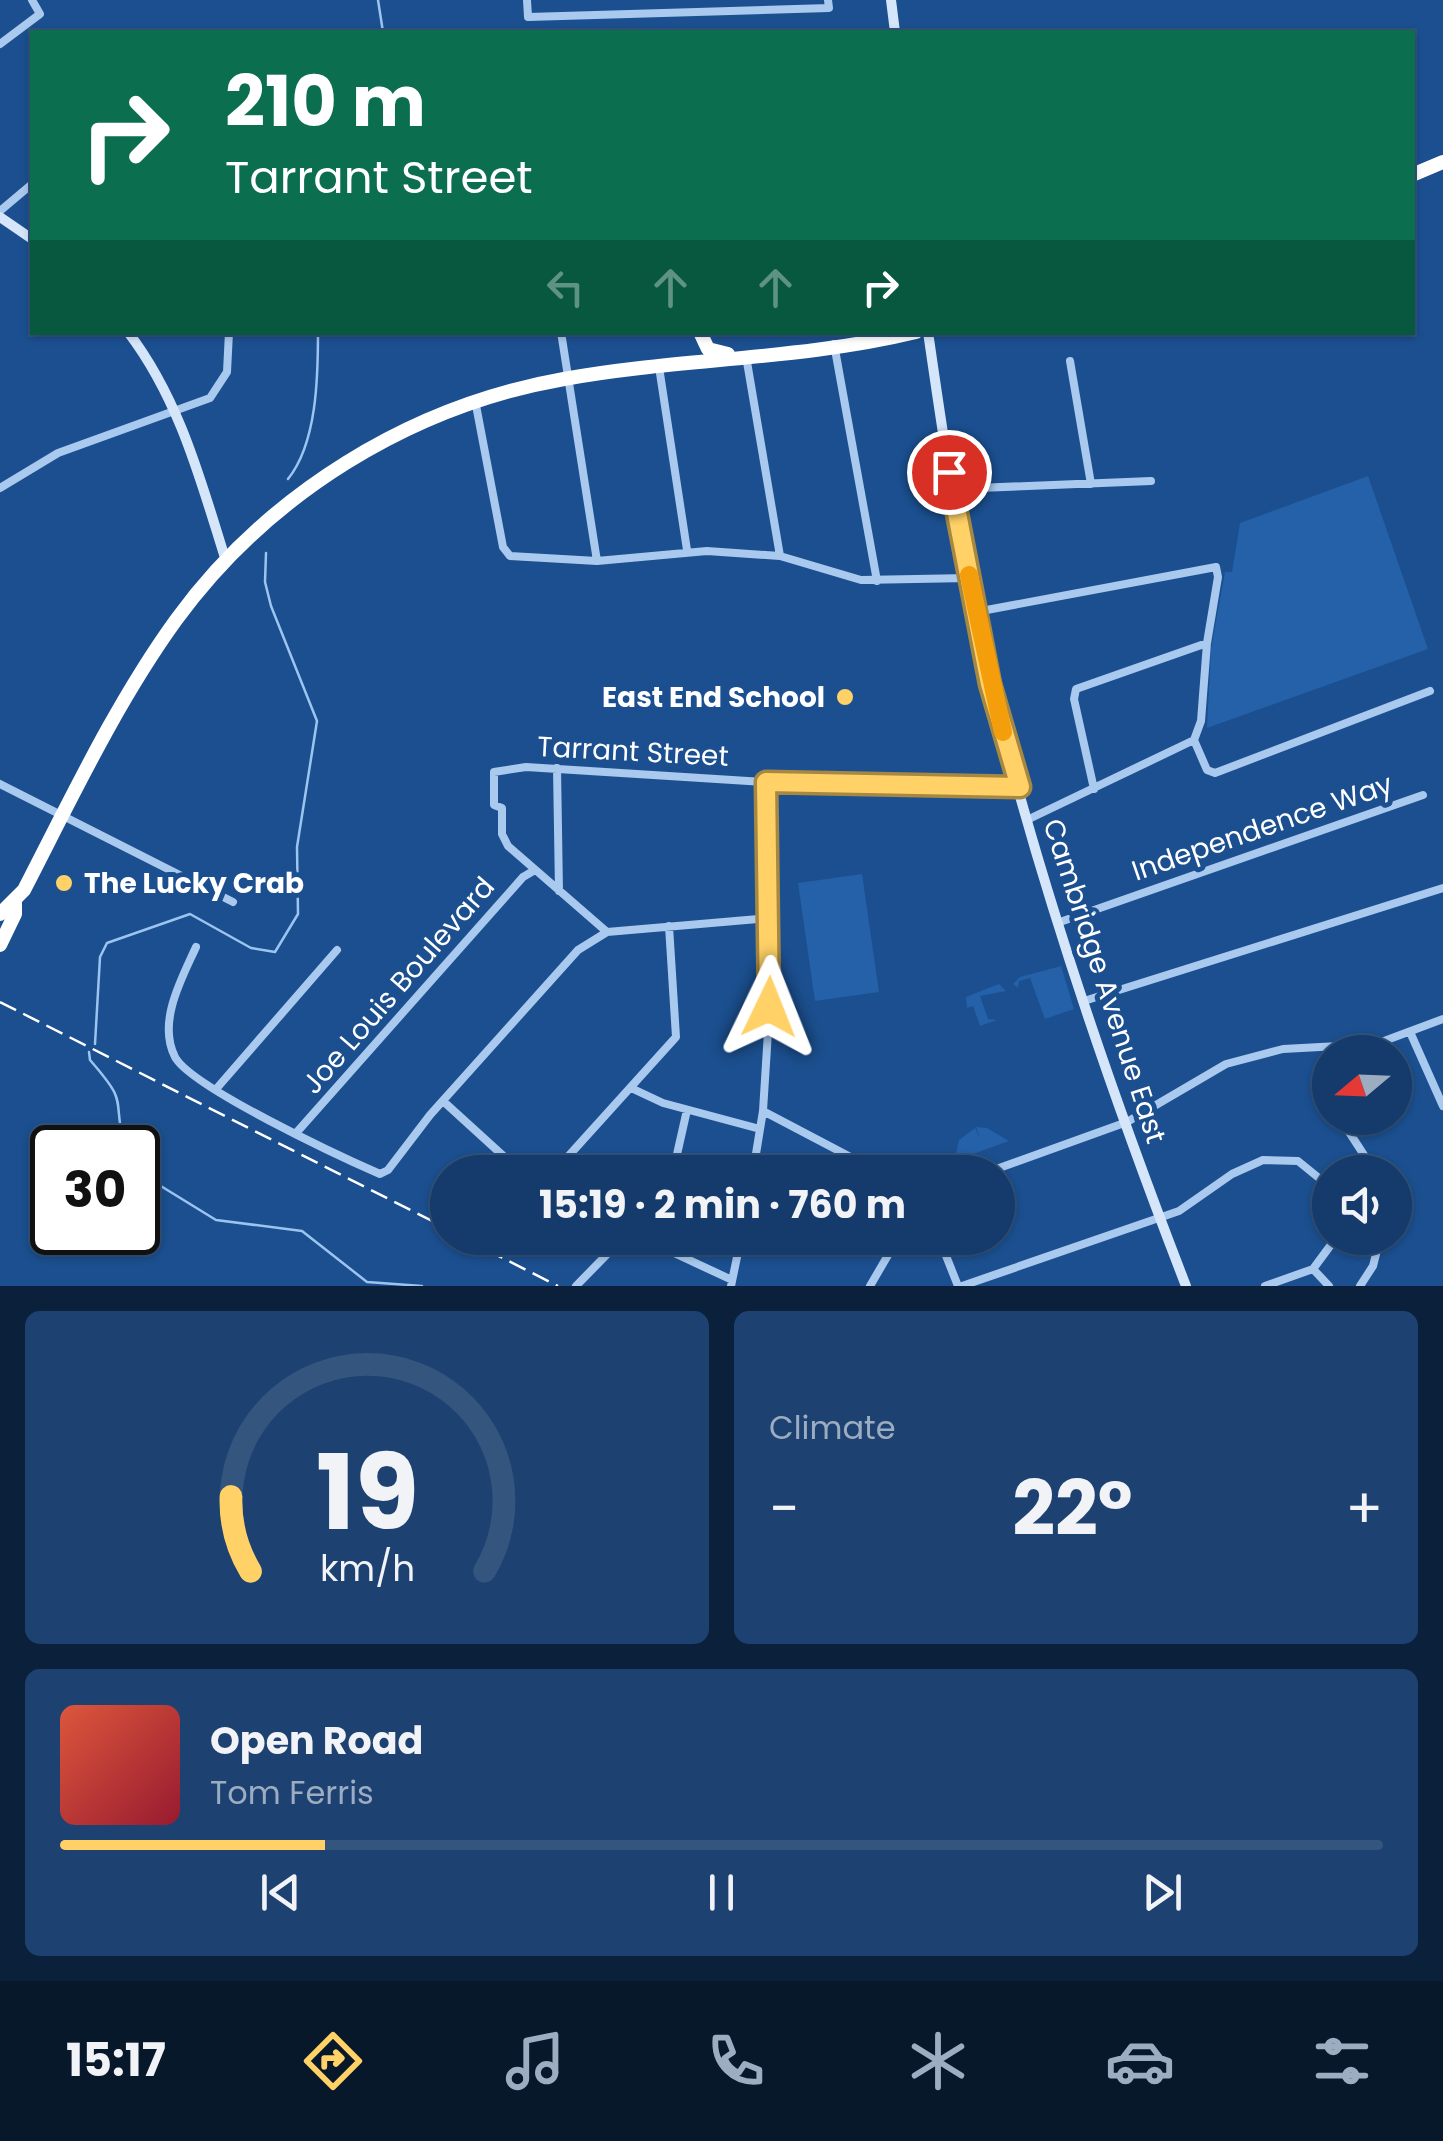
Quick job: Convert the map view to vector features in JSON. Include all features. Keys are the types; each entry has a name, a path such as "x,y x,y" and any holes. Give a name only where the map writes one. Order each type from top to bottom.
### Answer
{"highway":[{"path":"1415,173 1443,162"},
{"path":"661,366 696,351 698,335"},
{"path":"700,335 708,348 745,356"},
{"path":"0,914 15,901 159,644 226,561 282,508 348,462 416,425 475,400 566,378 896,335"},
{"path":"0,946 15,914 15,901"}],"main road":[{"path":"892,0 895,30"},
{"path":"0,214 30,236"},
{"path":"130,335 174,414 200,473 226,561"},
{"name":"Cambridge Avenue East","path":"928,335 990,684 1084,1001 1186,1286"}],"street":[{"path":"0,44 40,14 32,0"},
{"path":"527,0 528,17 830,8 828,0"},
{"path":"0,214 30,186"},
{"path":"0,488 74,446 174,414 210,398 222,385 229,360 229,335"},
{"path":"560,335 596,561"},
{"path":"834,344 876,582"},
{"path":"745,356 780,556"},
{"path":"1070,360 1091,484"},
{"path":"661,366 687,550"},
{"path":"475,400 506,553 596,561 687,550 780,556 876,582 969,578"},
{"path":"953,489 1150,481"},
{"path":"976,612 1212,567 1218,577 1207,644 1201,720 1194,740 1207,770 1215,773 1430,692"},
{"path":"1094,789 1074,699 1076,689 1207,644"},
{"path":"1029,820 1194,740"},
{"path":"556,768 559,891"},
{"name":"Tarrant Street","path":"536,870 505,842 502,808 494,805 494,772 556,768 766,782 1020,787"},
{"path":"756,1155 763,1111 770,918 766,782"},
{"path":"0,784 233,902"},
{"name":"Independence Way","path":"1060,922 1423,796"},
{"path":"536,870 607,932"},
{"name":"Joe Louis Boulevard","path":"297,1132 523,877 536,870"},
{"path":"1084,1001 1443,888"},
{"path":"196,947 170,1008 172,1046 185,1069 217,1088 220,1094 383,1174 578,950 607,932 770,918"},
{"path":"570,1155 676,1037 669,926"},
{"path":"217,1088 220,1079 337,950"},
{"path":"1402,1035 1443,1019"},
{"path":"1410,1032 1443,1106"},
{"path":"1015,1162 1127,1122 1226,1064 1283,1050 1312,1049"},
{"path":"631,1088 687,1110 760,1129"},
{"path":"443,1101 502,1155"},
{"path":"677,1155 687,1110"},
{"path":"763,1111 847,1155"},
{"path":"946,1255 960,1286 1179,1211 1241,1168 1270,1158 1306,1165 1312,1170"},
{"path":"576,1286 607,1255"},
{"path":"676,1255 731,1283 737,1255"},
{"path":"870,1286 888,1255"},
{"path":"1265,1286 1313,1270 1324,1255"},
{"path":"1360,1286 1376,1255"},
{"path":"1313,1270 1329,1286"}],"shaded area":[{"path":"1368,476 1428,649 1207,728 1211,649 1225,572 1232,572 1240,523"},
{"path":"862,874 879,992 815,1001 798,883"},
{"path":"1061,966 1074,1009 1045,1019 1030,978 1019,981 1018,988 1013,984 1020,977"},
{"path":"999,984 1006,991 980,996 988,1019 997,1020 980,1026 973,1006 967,1008 966,997"},
{"path":"976,1127 987,1128 1009,1141 970,1155 955,1155 959,1140 975,1128 980,1139"}],"waterway":[{"path":"378,0 383,30"},
{"path":"288,479 298,464 310,429 318,335"},
{"path":"95,1044 100,957 107,943 190,914 251,948 275,952 298,914 297,847 317,721 271,606 265,582 266,553"},
{"path":"89,1052 90,1060 115,1094 120,1125"},
{"path":"160,1186 216,1220 302,1231 367,1282 422,1286"}],"railway":[{"path":"0,1002 430,1220"},
{"path":"497,1255 558,1286"}],"slow traffic":[{"path":"969,575 1003,732"}],"place":[{"name":"East End School","path":"845,697"},
{"name":"The Lucky Crab","path":"64,883"}],"route":[{"path":"769,1007 772,968 766,782 1002,790 1020,787 990,684 949,472"}]}
